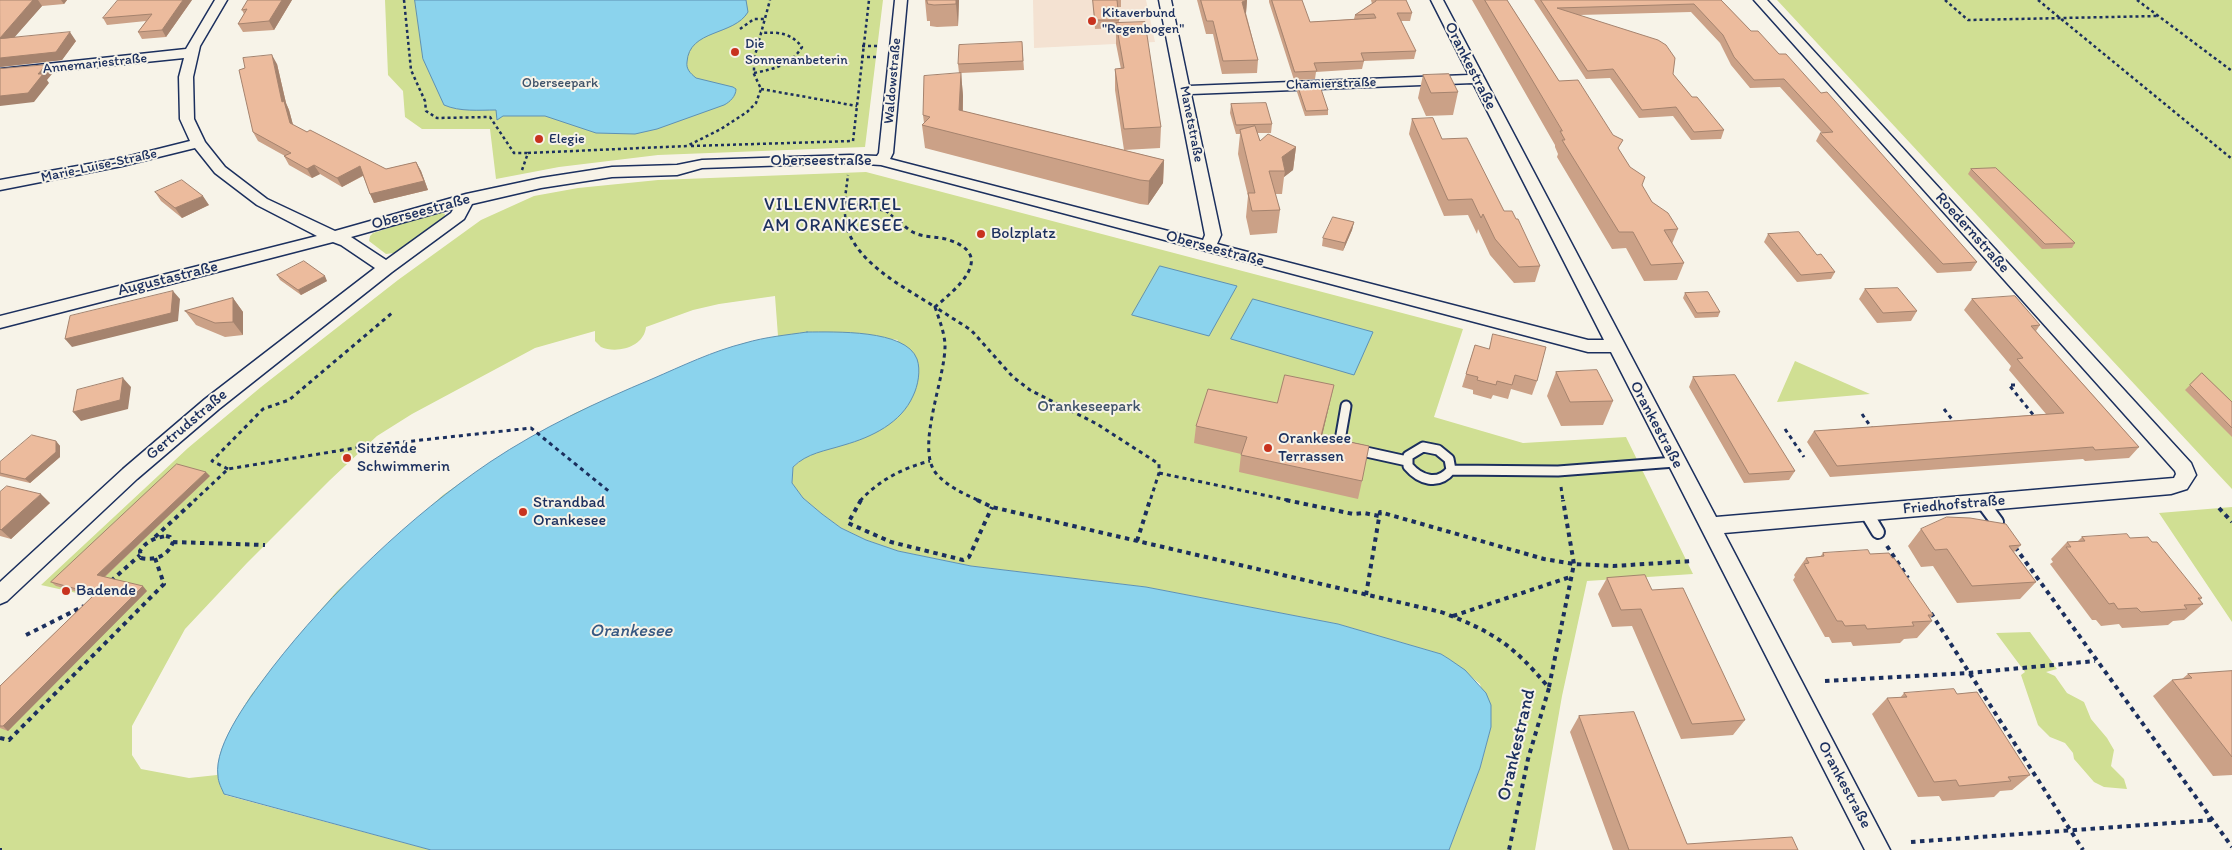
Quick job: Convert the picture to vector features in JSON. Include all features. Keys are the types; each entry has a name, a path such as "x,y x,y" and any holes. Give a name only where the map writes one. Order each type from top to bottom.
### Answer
{"street":[{"path":"221,0 197,38 190,53 186,77 185,99 187,118 198,143 220,170 262,202 317,230 348,241 386,268"},
{"name":"Waldowstraße","path":"881,161 886,153 901,0"},
{"name":"Manetstraße","path":"1165,0 1213,234 1207,247"},
{"name":"Orankestraße","path":"1437,0 1878,850"},
{"name":"Roedernstraße","path":"1760,0 2184,468"},
{"name":"Annemariestraße","path":"0,73 190,53"},
{"name":"Chamierstraße","path":"1184,90 1477,79"},
{"name":"Marie-Luise-Straße","path":"0,185 122,162 198,143"},
{"name":"Oberseestraße","path":"336,236 466,199 541,183 612,172 677,170 711,164 850,159 881,161 1588,346 1615,346"},
{"name":"Gertrudstraße","path":"0,595 130,474 212,404 386,268 458,216 466,199"},
{"name":"Augustastraße","path":"0,322 336,236"},
{"name":"Friedhofstraße","path":"1709,526 2171,486 2180,484 2184,480 2186,475 2184,468"}],"lane":[{"path":"1346,406 1339,446 1407,461"},
{"path":"1451,470 1449,459 1438,450 1431,448 1416,449 1408,456 1407,461 1412,471 1423,478 1438,480 1444,478 1451,470 1558,471 1676,462"},
{"path":"1983,503 1996,522"},
{"path":"1866,512 1878,532"}],"path":[{"path":"404,0 411,70 425,101 426,111 437,118 490,117 514,153 852,142 869,0"},
{"path":"688,146 721,129 756,104 761,89 754,73 760,33 770,0"},
{"path":"1945,0 1968,20 2159,16"},
{"path":"2038,0 2231,157"},
{"path":"2137,0 2232,70"},
{"path":"740,29 754,19 764,18"},
{"path":"754,73 779,68 789,63 797,57 802,47 791,34 780,32 760,33"},
{"path":"862,46 880,46"},
{"path":"861,57 879,56"},
{"path":"761,89 857,106"},
{"path":"520,177 528,152"},
{"path":"849,170 845,202 846,225 852,238 870,261 971,330 1013,377 1030,390 1097,424 1159,464 1159,474 1137,541"},
{"path":"845,202 886,211 914,233 949,240 962,246 970,254 972,266 961,285 935,307"},
{"path":"935,307 945,346 931,432 930,460 902,470 865,494 852,510 848,523 891,542 963,560 969,557 992,507"},
{"path":"228,469 212,461 264,409 289,400 392,313"},
{"path":"2015,385 2009,385 2038,421"},
{"path":"1944,409 1955,424"},
{"path":"1862,414 1878,437"},
{"path":"110,581 140,555 145,544 155,538 228,469 367,446 532,428 610,493"},
{"path":"1786,429 1804,457"},
{"name":"Orankestrand","path":"930,460 940,476 961,491 992,507 1441,612 1482,629 1514,649 1549,688 1528,759 1509,850"},
{"path":"1549,688 1570,576 1574,564 1558,471"},
{"path":"1159,474 1353,514 1364,513 1379,516"},
{"path":"2219,508 2232,522"},
{"path":"1366,595 1380,512 1544,559 1574,564 1613,566 1693,561"},
{"path":"1996,522 2232,847"},
{"path":"1878,532 1912,584"},
{"path":"155,538 170,536 173,542"},
{"path":"173,542 265,545"},
{"path":"140,555 145,559 155,558 166,553 173,542"},
{"path":"0,738 9,740 164,584 155,558"},
{"path":"1452,616 1570,576"},
{"path":"26,635 88,602"},
{"path":"1928,608 2083,850"},
{"path":"1825,681 1969,673 2096,660"},
{"path":"1911,842 2212,820"}],"shaded area":[{"name":"Kitaverbund \"Regenbogen\"","path":"1033,0 1146,0 1155,42 1034,48"}],"green space":[{"name":"Oberseepark","path":"385,0 883,0 865,147 658,155 559,167 496,179 490,129 422,129 405,117 403,91 388,75"},
{"path":"1777,0 2232,0 2232,489 2217,473"},
{"name":"Orankeseepark","path":"866,172 1463,329 1434,417 1523,443 1626,437 1693,574 1587,581 1562,696 1535,850 1449,850 1480,768 1491,727 1480,684 1441,654 1338,624 1146,587 971,566 898,551 866,540 841,528 803,498 792,483 793,467 803,458 815,453 898,340 868,336 225,795 431,850 0,850 0,697 99,598 41,585 188,448 261,387 398,280 481,220 534,196 578,188 658,180","holes":["775,296 778,336 744,343 631,388 575,413 492,461 443,495 337,591 251,695 235,721 221,751 217,775 189,778 141,769 132,755 132,726 185,629 247,563 377,436 412,414 535,348 595,331 595,341 601,347 614,350 622,349 640,340 646,327 693,310 719,304"]},
{"path":"439,212 445,214 444,220 394,253 386,254 369,241 373,233"},
{"path":"1795,361 1870,394 1777,402"},
{"path":"2232,507 2232,622 2159,513"},
{"path":"2030,632 2057,669 2046,672 2055,676 2067,693 2084,702 2091,719 2107,738 2114,750 2111,766 2124,779 2127,789 2104,787 2094,782 2074,759 2073,753 2065,743 2050,737 2038,725 2021,675 2025,672 1996,633"}],"water":[{"path":"415,0 746,0 748,12 741,20 703,38 695,44 690,51 687,62 689,71 696,78 733,87 736,89 736,92 724,105 657,129 635,134 596,133 545,116 503,116 497,120 496,110 456,109 444,105 423,59"},
{"path":"1160,266 1237,286 1209,336 1132,315"},
{"path":"1253,299 1373,332 1354,375 1231,339"},
{"name":"Orankesee","path":"807,332 868,334 884,337 899,342 910,349 917,359 919,368 915,392 908,406 893,421 865,438 810,455 793,467 792,483 803,498 841,528 866,540 898,551 971,566 1146,587 1338,624 1441,654 1465,670 1486,693 1491,705 1491,727 1480,768 1449,850 431,850 224,794 218,776 218,763 222,749 236,719 255,691 320,611 373,557 430,506 509,450 590,406 721,350 760,339"}],"building":[{"path":"0,0 33,0 0,38"},
{"path":"118,0 183,0 162,30 138,32 152,14 103,18"},
{"path":"248,0 282,0 269,21 238,24 247,9 242,10"},
{"path":"927,0 956,0 956,4 934,5 928,4"},
{"path":"1093,0 1117,0 1119,20 1095,20"},
{"path":"1201,0 1247,0 1242,2 1258,60 1223,61 1213,21 1207,21"},
{"path":"1272,0 1302,0 1310,22 1376,18 1374,14 1355,15 1376,0 1406,0 1412,13 1397,13 1416,51 1361,53 1364,61 1314,63 1317,71 1295,72"},
{"path":"1485,0 1507,0 1559,81 1578,80 1613,135 1623,140 1618,148 1630,167 1645,177 1642,185 1652,202 1668,213 1678,229 1664,230 1684,263 1651,265 1633,232 1619,232 1562,140 1565,140 1560,131 1562,131"},
{"path":"1541,0 1721,0 1751,31 1758,31 1779,54 1786,54 1821,93 1827,92 1977,262 1943,264 1820,133 1833,132 1784,79 1754,80 1734,57 1723,35 1694,4 1557,8 1658,40 1666,45 1675,58 1673,74 1692,97 1697,97 1724,130 1694,132 1676,107 1642,110 1613,69 1588,71"},
{"path":"1145,22 1161,127 1124,129 1115,69 1124,68 1116,23"},
{"path":"70,32 56,52 0,58 0,39"},
{"path":"1022,42 1023,61 958,64 959,45"},
{"path":"272,55 282,102 284,101 290,123 307,132 310,130 386,169 416,162 424,181 370,194 360,166 337,178 314,165 307,169 284,156 291,153 253,132 239,70 245,68 243,58"},
{"path":"46,65 38,74 43,74 28,93 0,96 0,69"},
{"path":"961,73 959,110 1164,160 1149,181 1140,180 922,125 930,117 923,115 924,76"},
{"path":"1449,74 1458,92 1431,93 1423,75"},
{"path":"1320,86 1328,110 1306,111 1298,87"},
{"path":"1266,103 1272,124 1236,125 1231,104"},
{"path":"1433,118 1442,139 1467,138 1504,211 1512,211 1516,219 1518,219 1540,266 1519,267 1495,239 1483,214 1481,218 1472,199 1448,200 1412,119"},
{"path":"1255,126 1260,141 1268,134 1296,147 1282,157 1285,171 1269,171 1280,210 1252,211 1248,193 1255,193 1240,130"},
{"path":"1996,168 2075,243 2045,244 1971,169"},
{"path":"182,180 203,196 175,208 155,192"},
{"path":"1333,217 1354,222 1345,243 1323,238"},
{"path":"1799,232 1817,255 1821,254 1835,272 1801,275 1768,234"},
{"path":"304,261 325,276 298,290 277,275"},
{"path":"1898,288 1917,311 1883,313 1865,289"},
{"path":"173,291 171,313 65,339 70,316"},
{"path":"1708,292 1720,312 1697,313 1685,293"},
{"path":"2015,296 2040,325 2031,326 2139,447 2095,450 2093,447 1837,466 1814,431 2064,413 2017,359 2023,358 1972,299"},
{"path":"233,298 233,322 215,323 185,311"},
{"path":"1493,334 1546,347 1537,381 1515,375 1512,385 1497,381 1496,385 1477,380 1478,377 1466,374 1475,345 1489,349"},
{"path":"1597,370 1613,401 1570,402 1556,372"},
{"path":"2202,373 2232,402 2232,428 2190,385"},
{"name":"Orankesee Terrassen","path":"1285,375 1334,385 1321,436 1369,446 1362,481 1241,455 1247,437 1196,426 1208,389 1277,403"},
{"path":"1735,375 1795,471 1749,474 1693,377"},
{"path":"123,378 120,400 73,412 77,390"},
{"path":"32,435 56,441 56,452 25,479 0,473 0,462"},
{"path":"177,464 206,472 97,575 143,586 3,726 0,726 0,686 95,594 51,582"},
{"path":"7,486 41,494 1,530 0,492"},
{"path":"1947,517 1970,518 2006,524 2021,545 2009,546 2036,582 1972,586 1947,549 1935,550 1921,529"},
{"path":"2127,534 2130,538 2148,537 2152,542 2157,542 2202,598 2198,598 2203,604 2184,605 2187,609 2141,612 2137,608 2118,609 2114,603 2109,604 2066,547 2071,547 2067,542 2085,541 2082,537"},
{"path":"1868,550 1870,554 1889,553 1894,558 1933,615 1928,615 1932,621 1912,622 1914,626 1867,629 1865,625 1845,626 1842,621 1837,621 1804,564 1809,563 1806,558 1824,556 1823,553"},
{"path":"1645,575 1652,590 1683,588 1745,720 1692,724 1641,609 1621,610 1607,578"},
{"path":"2232,671 2232,757 2172,680 2192,678 2188,674"},
{"path":"1954,689 1957,694 1977,692 2030,775 2008,777 2011,781 1959,786 1956,780 1934,782 1887,698 1907,697 1904,693"},
{"path":"1634,712 1687,844 1792,837 1798,850 1629,850 1579,716"}],"place":[{"name":"Kitaverbund \"Regenbogen\"","path":"1092,21"},
{"name":"Die Sonnenanbeterin","path":"735,52"},
{"name":"Elegie","path":"539,139"},
{"name":"Bolzplatz","path":"981,234"},
{"name":"Orankesee Terrassen","path":"1268,448"},
{"name":"Sitzende Schwimmerin","path":"347,458"},
{"name":"Strandbad Orankesee","path":"523,512"},
{"name":"Badende","path":"66,591"}],"district":[{"name":"VILLENVIERTEL AM ORANKESEE","path":"833,215"}]}
